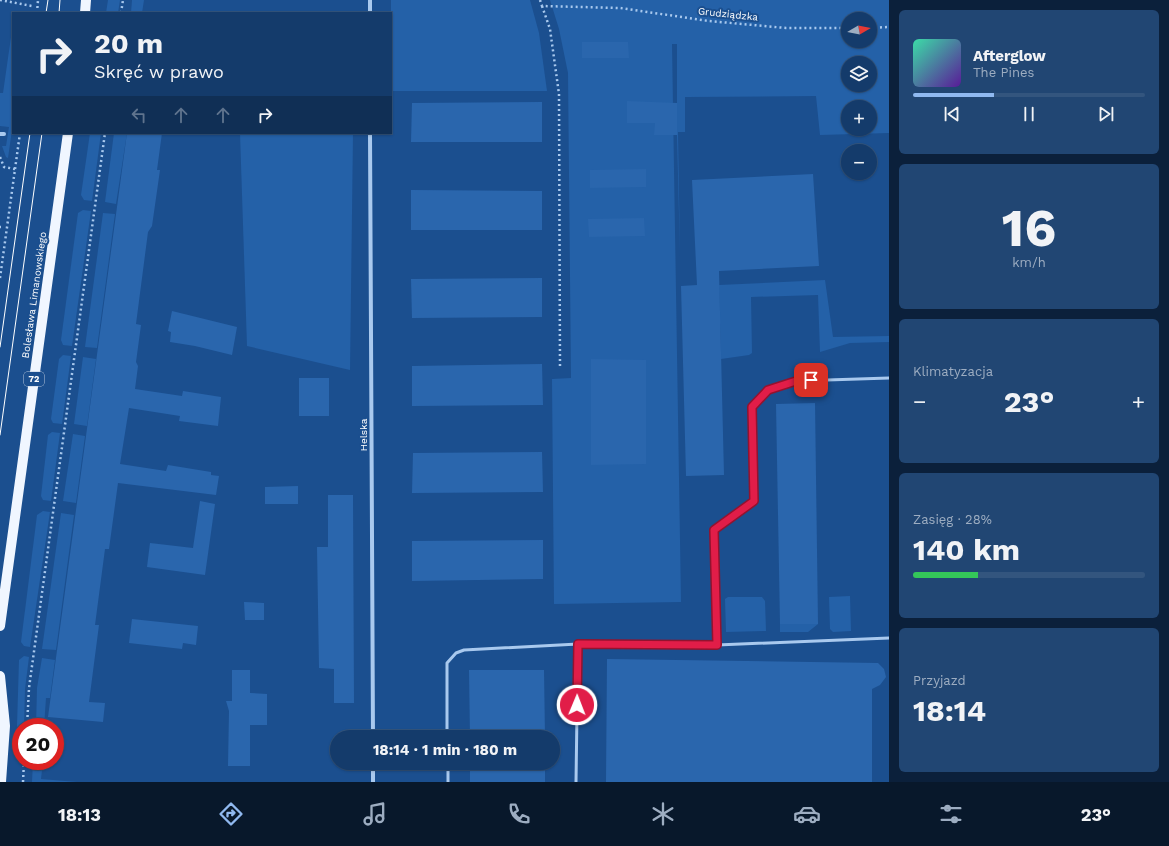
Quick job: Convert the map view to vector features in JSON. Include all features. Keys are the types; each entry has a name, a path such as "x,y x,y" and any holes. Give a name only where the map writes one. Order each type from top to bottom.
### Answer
{"main road":[{"path":"85,12 86,0"},
{"name":"Bolesława Limanowskiego","path":"0,626 68,134"},
{"path":"0,676 5,726 1,782"}],"street":[{"path":"370,0 370,12"},
{"name":"Helska","path":"370,134 373,730"},
{"path":"373,770 373,782"}],"lane":[{"path":"717,645 714,530 754,501 752,407 768,390 796,381 889,378"},
{"path":"447,730 447,663 456,653 464,650 578,644 717,645 889,638"},
{"path":"576,782 578,644"},
{"path":"448,770 448,782"}],"path":[{"path":"0,0 32,6"},
{"path":"36,12 38,0"},
{"path":"121,12 123,0"},
{"path":"540,0 550,29 559,94 560,368"},
{"name":"Grudziądzka","path":"542,6 620,8 709,21 786,28 841,28"},
{"path":"877,28 889,27"},
{"path":"0,278 20,134"},
{"path":"27,718 29,688 105,134"},
{"path":"0,157 4,167 15,169"},
{"path":"23,782 24,770"}],"shaded area":[{"path":"108,0 120,0 118,12 106,12"},
{"path":"132,0 144,0 142,12 131,12"},
{"path":"391,0 530,0 539,33 547,91 392,91"},
{"path":"550,0 889,0 889,133 877,133 877,100 841,100 841,134 820,135 816,96 685,97 685,132 678,132 680,256 677,135 677,44 672,44 681,602 554,604 552,379 571,378 568,73 559,29"},
{"path":"12,30 12,130 8,158 6,157 2,146 6,146 9,127 0,126 0,93 3,93"},
{"path":"90,134 101,134 92,201 84,200 81,195"},
{"path":"114,134 127,134 116,204 105,202"},
{"path":"240,134 353,134 350,370 247,346"},
{"path":"83,210 91,211 72,346 63,345 61,340 78,213"},
{"path":"103,213 115,214 97,348 85,347"},
{"path":"825,280 833,337 889,336 889,342 850,343 820,352 818,295 751,297 752,353 749,355 721,359 719,285"},
{"path":"63,355 71,356 62,424 53,423 51,419 59,359"},
{"path":"83,357 96,359 87,426 74,424"},
{"path":"52,432 60,433 51,501 43,500 41,496 48,435"},
{"path":"73,434 85,436 76,503 63,501"},
{"path":"43,511 50,512 30,647 24,646 21,642 37,515"},
{"path":"61,513 74,515 56,650 42,649"},
{"path":"850,596 851,631 833,632 830,629 829,597"},
{"path":"728,597 762,597 765,601 766,631 726,632 725,599"},
{"path":"780,624 818,624 808,632 780,632"},
{"path":"24,656 29,657 25,689 24,718 17,718 19,660"},
{"path":"42,658 55,660 50,698 46,698 45,718 36,718 37,688"},
{"path":"33,770 42,770 41,779 77,782 32,782"}],"building":[{"path":"582,42 628,42 629,58 582,58"},
{"path":"627,101 677,103 677,135 654,135 655,123 627,123"},
{"path":"542,102 542,142 411,142 412,103"},
{"path":"127,134 162,134 157,170 160,170 152,226 148,232 136,324 141,325 136,362 138,366 135,389 182,396 183,391 221,397 218,426 179,421 180,416 129,408 120,464 166,471 168,465 211,472 211,475 219,476 216,495 118,483 109,549 105,549 95,625 99,625 89,702 105,703 103,722 48,717"},
{"path":"646,169 646,187 590,188 590,170"},
{"path":"813,174 819,266 719,271 724,475 686,476 681,286 697,285 692,180"},
{"path":"411,190 542,191 542,230 411,230"},
{"path":"644,218 645,236 589,237 588,219"},
{"path":"542,278 542,317 412,318 411,279"},
{"path":"172,311 237,327 232,355 195,346 170,342 171,332 168,331"},
{"path":"591,359 646,360 646,464 591,465"},
{"path":"542,364 543,405 412,406 412,366"},
{"path":"299,378 329,378 329,416 299,416"},
{"path":"815,403 818,624 780,624 776,404"},
{"path":"542,452 543,492 412,493 413,453"},
{"path":"298,486 298,504 265,504 265,487"},
{"path":"328,495 353,495 354,703 334,703 334,669 319,668 317,547 328,547"},
{"path":"200,501 215,504 205,575 147,567 150,543 193,548"},
{"path":"543,540 543,579 412,581 412,541"},
{"path":"244,602 264,603 264,620 245,620"},
{"path":"132,619 198,626 196,645 183,643 182,649 129,643"},
{"path":"607,659 878,663 884,669 886,677 880,685 872,689 872,782 606,782"},
{"path":"232,670 250,670 250,693 267,694 267,725 250,725 250,766 228,766 229,711 226,701 232,701"},
{"path":"469,670 544,670 545,730 470,730"},
{"path":"470,770 545,770 545,782 470,782"}],"tram line":[{"path":"46,12 48,0"},
{"path":"59,12 60,0"},
{"path":"0,347 30,134"},
{"path":"0,435 42,134"}],"route":[{"path":"577,705 578,644 717,645 714,530 754,501 752,407 768,390 796,381 811,380"}]}
